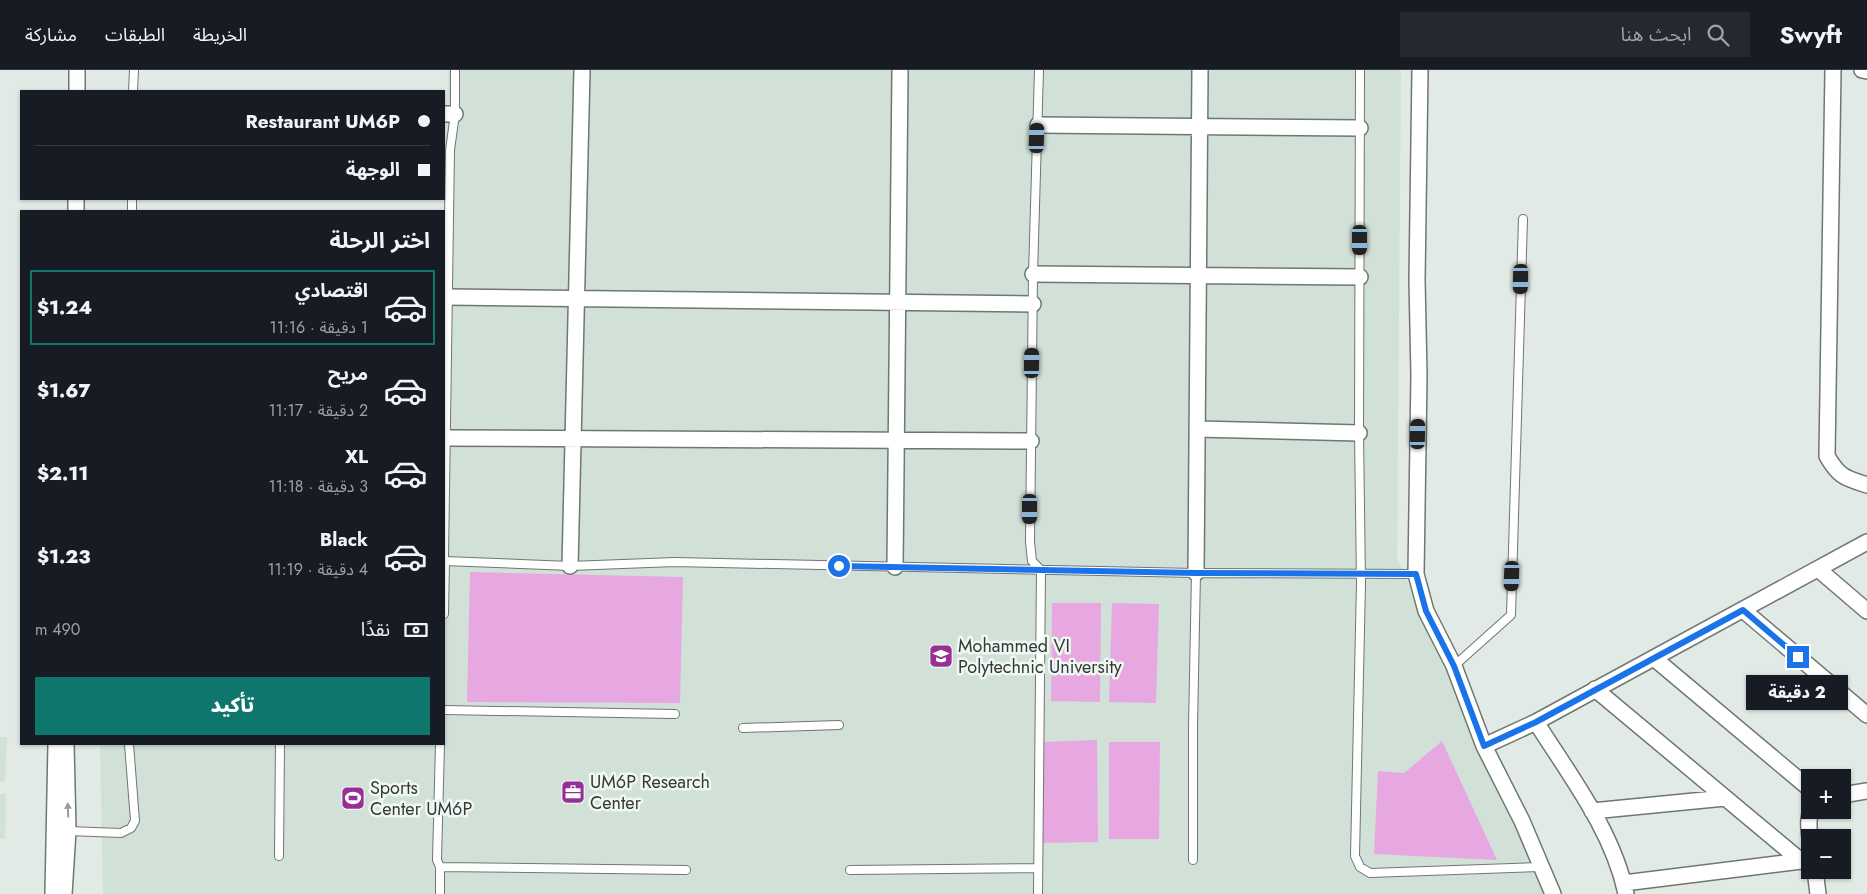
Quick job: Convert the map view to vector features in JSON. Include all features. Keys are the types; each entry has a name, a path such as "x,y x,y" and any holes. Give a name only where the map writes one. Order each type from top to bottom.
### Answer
{"street":[{"path":"66,70 66,90"},
{"path":"77,70 77,90"},
{"path":"570,566 582,70"},
{"path":"896,567 900,70"},
{"path":"1196,573 1200,70"},
{"path":"1420,70 1416,574 1426,611 1454,666 1484,746 1522,821 1553,894"},
{"path":"1833,70 1827,456 1834,469 1846,479 1865,483"},
{"path":"1862,70 1867,71"},
{"path":"1038,125 1360,128"},
{"path":"1033,274 1360,277"},
{"path":"448,297 1033,304"},
{"path":"1197,429 1359,433"},
{"path":"445,438 1030,442"},
{"path":"1484,746 1536,722 1595,689 1655,659 1867,542"},
{"path":"1818,569 1867,611"},
{"path":"1743,610 1867,715"},
{"path":"1655,659 1801,781"},
{"path":"1595,689 1725,798 1801,858"},
{"path":"1536,722 1592,811 1612,848 1625,889 1801,863"},
{"path":"53,894 56,745"},
{"path":"64,894 68,831 66,745"},
{"path":"1851,793 1867,790"},
{"path":"1592,811 1725,798"},
{"path":"1816,879 1818,894"}],"lane":[{"path":"133,90 134,70"},
{"path":"445,438 449,114 455,70"},
{"path":"1038,894 1042,570 1032,561 1030,542 1030,442 1039,70"},
{"path":"1360,70 1359,433 1361,574 1355,856 1360,867 1370,873 1541,867"},
{"path":"1454,666 1511,615 1523,219"},
{"path":"445,560 570,566 675,562 1196,573 1416,574"},
{"path":"1193,860 1196,573"},
{"path":"445,710 675,714"},
{"path":"743,728 839,725"},
{"path":"68,831 121,833 132,828 134,821 128,745"},
{"path":"279,856 280,745"},
{"path":"440,745 437,860 440,866 440,894"},
{"path":"440,866 686,870"},
{"path":"850,870 1038,868"}],"shaded area":[{"path":"448,70 1401,70 1397,558 1546,894 103,894 100,745 445,745 445,398"},
{"path":"470,572 683,577 680,703 467,702"},
{"path":"1052,603 1101,603 1100,702 1051,701"},
{"path":"1112,603 1159,604 1156,703 1109,702"},
{"path":"0,737 7,737 5,782 0,782"},
{"path":"1097,740 1098,842 1043,843 1041,742"},
{"path":"1442,741 1497,860 1374,854 1378,771 1404,773"},
{"path":"1109,742 1160,742 1159,839 1109,839"},
{"path":"0,794 6,794 5,839 0,839"}],"place":[{"name":"Mohammed VI Polytechnic University","path":"941,656"},
{"name":"UM6P Research Center","path":"573,792"},
{"name":"Sports Center UM6P","path":"353,798"}],"route":[{"path":"839,566 1196,573 1416,574 1426,611 1454,666 1484,746 1536,722 1743,610 1798,657"}]}
